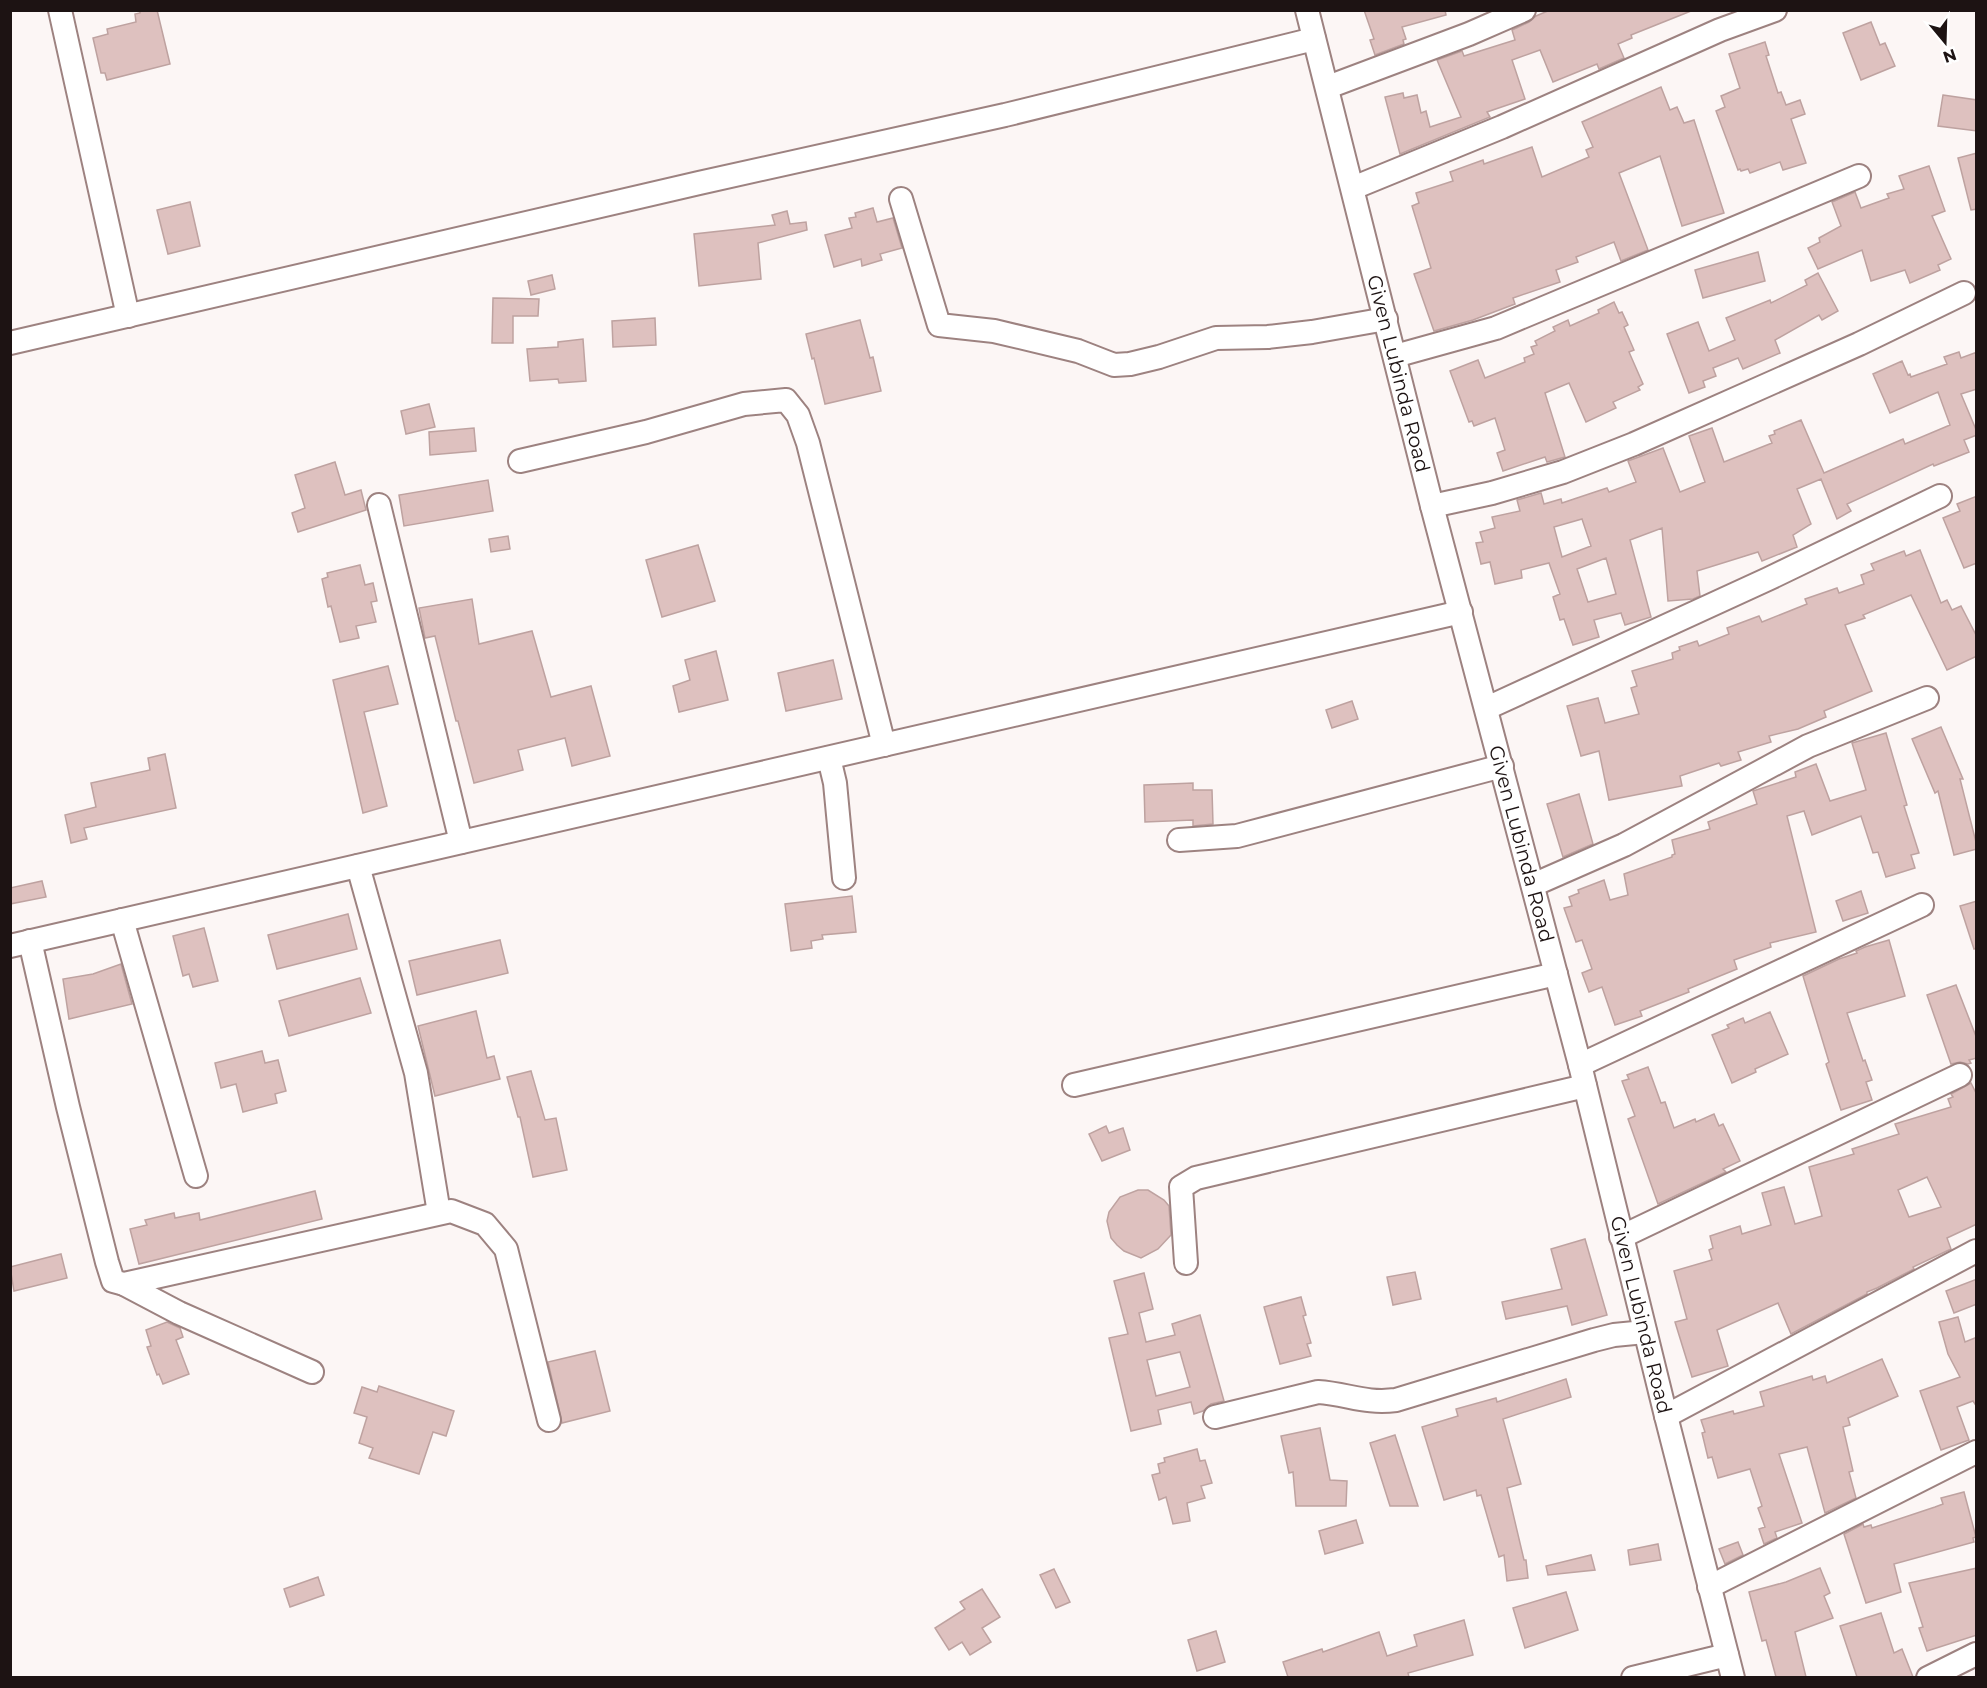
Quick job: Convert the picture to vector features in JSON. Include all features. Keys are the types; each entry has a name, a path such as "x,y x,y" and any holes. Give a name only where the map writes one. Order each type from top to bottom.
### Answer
{"street":[{"path":"60,10 128,316"},
{"name":"Given Lubinda Road","path":"1307,10 1432,506 1556,974 1733,1677"},
{"path":"1328,87 1469,34 1524,10"},
{"path":"1353,188 1492,131 1720,30 1775,10"},
{"path":"10,343 710,180 1005,114 1314,39"},
{"path":"1395,356 1496,328 1859,176"},
{"path":"901,199 939,325 994,331 1078,351 1114,365 1130,364 1159,357 1216,338 1312,333 1386,319"},
{"path":"1432,506 1492,493 1563,472 1634,444 1858,344 1964,293"},
{"path":"520,461 646,432 744,404 786,400 798,415 808,442 884,745"},
{"path":"1487,708 1768,579 1940,496"},
{"path":"379,506 461,842"},
{"path":"312,1372 179,1313 124,1284 113,1281 68,1107 20,944 1461,612"},
{"path":"1533,885 1624,845 1808,746 1927,698"},
{"path":"829,758 835,783 844,878"},
{"path":"1179,840 1237,836 1502,766"},
{"path":"358,866 416,1073 445,1212"},
{"path":"1186,1263 1181,1187 1196,1178 1582,1076 1922,905"},
{"path":"122,920 196,1176"},
{"path":"1074,1085 1556,974"},
{"path":"1622,1236 1960,1075"},
{"path":"124,1284 445,1212 485,1224 506,1249 549,1420"},
{"path":"1666,1416 1977,1251"},
{"path":"1215,1418 1290,1397 1318,1392 1378,1403 1396,1400 1594,1340 1614,1335 1645,1332"},
{"path":"1709,1587 1977,1452"},
{"path":"1928,1677 1977,1654"},
{"path":"1633,1677 1727,1655"}],"building":[{"path":"140,10 157,10 170,64 107,80 105,73 101,73 93,38 108,34 107,29 136,22 135,14 140,13"},
{"path":"1364,10 1445,10 1446,15 1402,27 1406,39 1403,40 1404,44 1375,55 1370,40 1374,39"},
{"path":"1550,10 1691,11 1631,35 1632,38 1618,44 1624,58 1599,69 1597,64 1553,82 1540,50 1512,60 1525,99 1487,112 1490,117 1400,154 1385,97 1403,93 1404,98 1417,95 1421,113 1426,111 1430,127 1461,117 1437,60 1462,51 1464,56 1515,40 1512,30"},
{"path":"1871,22 1880,45 1885,43 1895,66 1861,80 1843,33"},
{"path":"1765,42 1769,55 1766,56 1778,93 1781,92 1786,105 1800,100 1805,114 1791,119 1806,163 1783,170 1780,162 1750,173 1748,169 1738,170 1716,111 1725,107 1721,96 1740,88 1729,54"},
{"path":"1661,87 1670,110 1677,107 1684,123 1694,120 1724,213 1682,226 1660,156 1619,173 1648,250 1621,261 1614,242 1576,257 1578,262 1556,270 1560,282 1513,298 1515,304 1473,320 1434,331 1414,274 1431,268 1412,206 1419,203 1416,193 1453,181 1450,172 1483,160 1484,164 1532,147 1542,177 1589,157 1586,150 1593,147 1582,122"},
{"path":"1943,95 1977,100 1977,131 1938,126"},
{"path":"1977,153 1977,209 1971,210 1958,158"},
{"path":"1929,166 1945,211 1932,216 1951,259 1938,265 1940,270 1910,283 1905,270 1871,281 1862,250 1818,269 1808,248 1820,242 1819,238 1841,226 1832,202 1855,192 1861,208 1889,198 1887,194 1904,189 1899,176"},
{"path":"190,202 200,246 168,254 157,210"},
{"path":"873,208 877,222 893,218 902,248 880,254 882,260 862,266 861,259 834,267 825,235 852,228 849,218 856,217 855,213"},
{"path":"787,211 790,224 806,222 807,230 758,243 761,279 699,286 694,234 775,225 772,215"},
{"path":"1758,252 1765,281 1703,298 1695,270"},
{"path":"1818,273 1838,311 1822,320 1819,315 1775,340 1780,353 1743,369 1738,358 1713,368 1716,376 1703,381 1705,387 1689,393 1667,334 1698,322 1709,351 1735,340 1726,318 1770,300 1771,303 1807,285 1805,280"},
{"path":"552,275 555,289 531,295 528,281"},
{"path":"493,298 539,299 538,316 513,316 513,343 492,343"},
{"path":"1614,302 1628,325 1624,327 1634,350 1629,352 1643,384 1638,387 1640,390 1613,402 1616,408 1586,422 1569,383 1545,393 1565,457 1547,462 1545,457 1503,471 1497,453 1505,450 1495,418 1474,426 1472,421 1469,422 1450,371 1478,360 1485,378 1525,362 1524,358 1534,354 1531,347 1537,345 1535,341 1555,331 1553,327 1568,320 1570,326 1599,313 1598,310"},
{"path":"655,318 656,345 613,347 612,321"},
{"path":"860,320 870,358 873,357 881,391 825,404 806,334"},
{"path":"583,339 586,381 559,383 558,379 530,381 527,349 558,347 558,342"},
{"path":"1959,352 1961,358 1977,352 1977,389 1961,394 1977,432 1977,435 1964,440 1969,452 1934,466 1933,464 1847,504 1851,511 1837,519 1821,479 1797,489 1811,524 1793,535 1797,547 1762,561 1758,552 1697,571 1700,596 1693,599 1668,601 1662,528 1630,540 1651,617 1625,625 1621,613 1594,620 1599,637 1573,645 1564,619 1560,620 1553,597 1560,594 1549,563 1521,570 1522,578 1495,584 1490,562 1481,564 1476,543 1483,542 1480,532 1495,528 1492,517 1520,511 1517,500 1541,493 1544,504 1561,499 1562,503 1607,488 1609,492 1636,482 1628,461 1663,448 1680,492 1705,482 1689,436 1712,428 1724,462 1772,443 1769,436 1775,434 1774,431 1801,420 1824,473 1903,439 1905,444 1950,425 1938,392 1890,413 1873,374 1902,361 1911,377 1947,364 1944,357","holes":["1582,519 1591,546 1562,557 1554,527","1606,558 1616,594 1588,602 1577,569"]},
{"path":"429,404 435,427 406,434 401,411"},
{"path":"474,428 476,451 430,455 429,432"},
{"path":"335,462 345,495 361,490 366,510 298,532 292,513 305,508 295,475"},
{"path":"488,480 493,511 404,526 399,495"},
{"path":"1977,496 1977,563 1964,568 1943,518 1960,511 1957,504"},
{"path":"508,536 510,549 491,552 489,539"},
{"path":"698,545 715,601 662,617 646,560"},
{"path":"1920,550 1941,603 1947,600 1952,610 1961,606 1977,637 1977,656 1947,670 1911,595 1863,615 1865,618 1845,625 1872,691 1824,711 1826,717 1798,729 1769,736 1771,742 1738,752 1741,760 1721,766 1719,763 1680,776 1682,786 1609,800 1599,751 1581,756 1567,706 1598,698 1605,723 1639,714 1631,688 1637,686 1632,671 1673,659 1672,653 1680,650 1679,647 1697,641 1699,646 1729,634 1727,628 1759,616 1762,622 1807,604 1805,599 1837,588 1839,593 1864,584 1861,575 1874,570 1871,564 1904,551 1906,556"},
{"path":"360,565 365,585 373,583 377,601 371,602 376,622 356,626 359,638 340,642 331,606 328,607 322,579 328,577 327,573"},
{"path":"472,599 479,644 532,631 551,697 591,686 610,756 572,766 565,738 518,750 523,770 474,783 435,636 425,638 419,608"},
{"path":"716,651 728,700 679,712 673,686 690,680 685,660"},
{"path":"833,660 842,699 786,711 778,673"},
{"path":"388,666 398,704 364,712 387,806 363,813 333,680"},
{"path":"1352,701 1358,719 1332,728 1326,710"},
{"path":"1941,727 1963,779 1960,779 1977,846 1977,849 1954,855 1938,791 1935,793 1912,739"},
{"path":"1886,733 1907,805 1904,806 1919,853 1911,855 1915,868 1886,877 1878,852 1873,853 1861,816 1812,835 1804,811 1787,816 1816,932 1770,943 1771,947 1734,960 1737,969 1688,989 1689,992 1640,1011 1642,1016 1615,1025 1602,987 1589,992 1582,973 1592,969 1582,940 1576,942 1564,908 1572,906 1569,897 1579,893 1578,890 1604,880 1610,900 1628,895 1624,874 1672,857 1675,854 1672,840 1710,829 1708,822 1757,804 1753,791 1796,777 1795,772 1816,764 1830,801 1866,790 1852,743"},
{"path":"165,754 176,808 84,828 87,839 71,843 65,815 96,807 91,783 150,770 148,758"},
{"path":"1193,783 1193,790 1212,790 1213,824 1193,826 1193,820 1145,822 1144,785"},
{"path":"1579,794 1593,844 1563,857 1547,804"},
{"path":"42,881 46,897 10,904 10,888"},
{"path":"1861,891 1868,913 1843,921 1836,901"},
{"path":"852,896 856,932 822,935 823,939 811,941 812,948 791,951 785,904"},
{"path":"1977,901 1977,948 1974,949 1960,906"},
{"path":"348,914 357,949 277,969 268,935"},
{"path":"204,928 218,981 193,987 189,974 183,976 173,936"},
{"path":"500,940 508,973 417,995 409,961"},
{"path":"1889,940 1905,996 1847,1013 1872,1080 1866,1082 1872,1100 1841,1110 1826,1064 1829,1062 1803,976 1857,953 1856,951 1865,947"},
{"path":"121,964 132,1004 69,1019 63,979 93,974"},
{"path":"360,978 371,1013 289,1036 279,1001"},
{"path":"1956,985 1977,1039 1977,1058 1969,1060 1971,1063 1968,1064 1960,1062 1951,1064 1927,995"},
{"path":"476,1011 487,1058 494,1056 500,1079 435,1096 418,1026"},
{"path":"1770,1012 1788,1054 1755,1069 1756,1072 1732,1083 1712,1035 1729,1028 1727,1025 1743,1018 1745,1023"},
{"path":"262,1051 265,1063 278,1060 286,1091 275,1094 277,1103 243,1112 236,1084 221,1088 215,1063"},
{"path":"1648,1067 1661,1103 1665,1102 1674,1128 1714,1114 1719,1126 1723,1124 1740,1161 1723,1169 1726,1172 1658,1204 1628,1119 1635,1116 1622,1081 1629,1079 1627,1075"},
{"path":"531,1071 545,1120 556,1118 567,1170 533,1177 520,1117 518,1117 507,1077"},
{"path":"1971,1083 1977,1095 1977,1224 1947,1238 1951,1249 1913,1267 1914,1269 1791,1334 1778,1303 1717,1330 1728,1366 1692,1377 1675,1322 1687,1319 1674,1271 1712,1260 1709,1250 1713,1248 1710,1236 1740,1226 1742,1234 1771,1225 1762,1193 1784,1187 1795,1224 1822,1216 1809,1167 1854,1154 1852,1149 1899,1134 1895,1124 1951,1107 1948,1099 1953,1097 1951,1094","holes":["1927,1177 1941,1207 1909,1217 1898,1190"]},
{"path":"1106,1126 1109,1133 1123,1128 1130,1150 1102,1161 1089,1134"},
{"path":"1138,1190 1148,1190 1169,1206 1171,1235 1158,1249 1141,1258 1124,1251 1117,1245 1111,1238 1107,1221 1109,1212 1120,1197"},
{"path":"315,1191 322,1219 139,1264 130,1229 147,1225 145,1220 174,1213 175,1218 199,1213 200,1220"},
{"path":"1585,1239 1607,1315 1572,1325 1567,1306 1506,1319 1502,1302 1562,1289 1551,1249"},
{"path":"61,1254 67,1278 14,1291 10,1267"},
{"path":"1415,1272 1421,1299 1393,1305 1387,1277"},
{"path":"1144,1273 1153,1309 1139,1313 1146,1342 1175,1335 1172,1324 1200,1315 1224,1401 1211,1404 1203,1411 1194,1414 1191,1402 1158,1410 1161,1424 1131,1431 1109,1338 1128,1334 1114,1281","holes":["1180,1352 1190,1387 1156,1396 1147,1360"]},
{"path":"1977,1279 1977,1304 1954,1313 1946,1291"},
{"path":"1301,1297 1306,1315 1303,1316 1311,1343 1307,1344 1311,1356 1280,1364 1264,1307"},
{"path":"1958,1317 1965,1342 1977,1337 1977,1407 1973,1401 1957,1407 1969,1440 1941,1450 1920,1391 1960,1377 1948,1354 1939,1322"},
{"path":"167,1322 180,1328 183,1337 176,1340 189,1374 163,1384 159,1374 157,1375 147,1347 151,1346 146,1330"},
{"path":"595,1351 610,1411 562,1423 548,1362"},
{"path":"1882,1359 1898,1396 1848,1418 1850,1425 1843,1427 1853,1471 1849,1472 1856,1498 1825,1513 1807,1447 1779,1454 1802,1523 1775,1532 1777,1538 1764,1544 1759,1529 1765,1527 1758,1508 1762,1506 1750,1469 1718,1478 1712,1457 1708,1458 1701,1420 1733,1411 1734,1414 1764,1406 1760,1392 1812,1376 1813,1380 1825,1376 1827,1383"},
{"path":"1566,1379 1571,1397 1503,1419 1521,1484 1507,1488 1524,1560 1526,1560 1528,1578 1507,1581 1504,1555 1499,1557 1481,1495 1477,1496 1476,1490 1444,1500 1422,1427 1458,1416 1456,1409 1496,1398 1497,1402"},
{"path":"379,1386 454,1411 446,1436 433,1432 419,1474 369,1458 373,1448 359,1443 367,1417 354,1413 362,1387 377,1392"},
{"path":"1320,1428 1330,1480 1347,1481 1346,1506 1296,1506 1293,1472 1289,1473 1281,1436"},
{"path":"1395,1435 1418,1506 1390,1506 1370,1443"},
{"path":"1197,1449 1200,1461 1205,1460 1212,1483 1201,1486 1205,1498 1187,1503 1190,1521 1173,1524 1166,1497 1159,1500 1152,1475 1160,1473 1158,1464 1165,1462 1164,1458"},
{"path":"1964,1492 1976,1537 1973,1538 1974,1542 1894,1564 1901,1592 1866,1603 1844,1534 1863,1524 1864,1527 1871,1525 1872,1528 1935,1507 1943,1504 1941,1498"},
{"path":"1356,1520 1363,1543 1325,1554 1319,1531"},
{"path":"1738,1542 1743,1555 1725,1564 1719,1549"},
{"path":"1658,1544 1661,1560 1630,1565 1628,1550"},
{"path":"1591,1555 1595,1570 1548,1575 1546,1566"},
{"path":"1820,1568 1830,1593 1824,1596 1833,1618 1795,1632 1806,1677 1776,1677 1766,1640 1762,1641 1749,1592 1786,1582"},
{"path":"1977,1568 1977,1635 1927,1651 1919,1628 1923,1627 1909,1583"},
{"path":"1054,1569 1070,1602 1056,1608 1040,1575"},
{"path":"318,1577 324,1595 290,1607 284,1589"},
{"path":"982,1589 1000,1617 982,1628 991,1642 970,1655 962,1642 949,1650 935,1628 965,1609 960,1602"},
{"path":"1566,1592 1578,1630 1525,1648 1513,1608"},
{"path":"1881,1613 1894,1653 1902,1649 1913,1677 1857,1677 1840,1626"},
{"path":"1464,1620 1473,1655 1408,1673 1409,1677 1288,1677 1283,1662 1322,1649 1323,1652 1379,1632 1387,1656 1417,1646 1414,1635"},
{"path":"1216,1631 1225,1662 1197,1671 1188,1640"}]}
